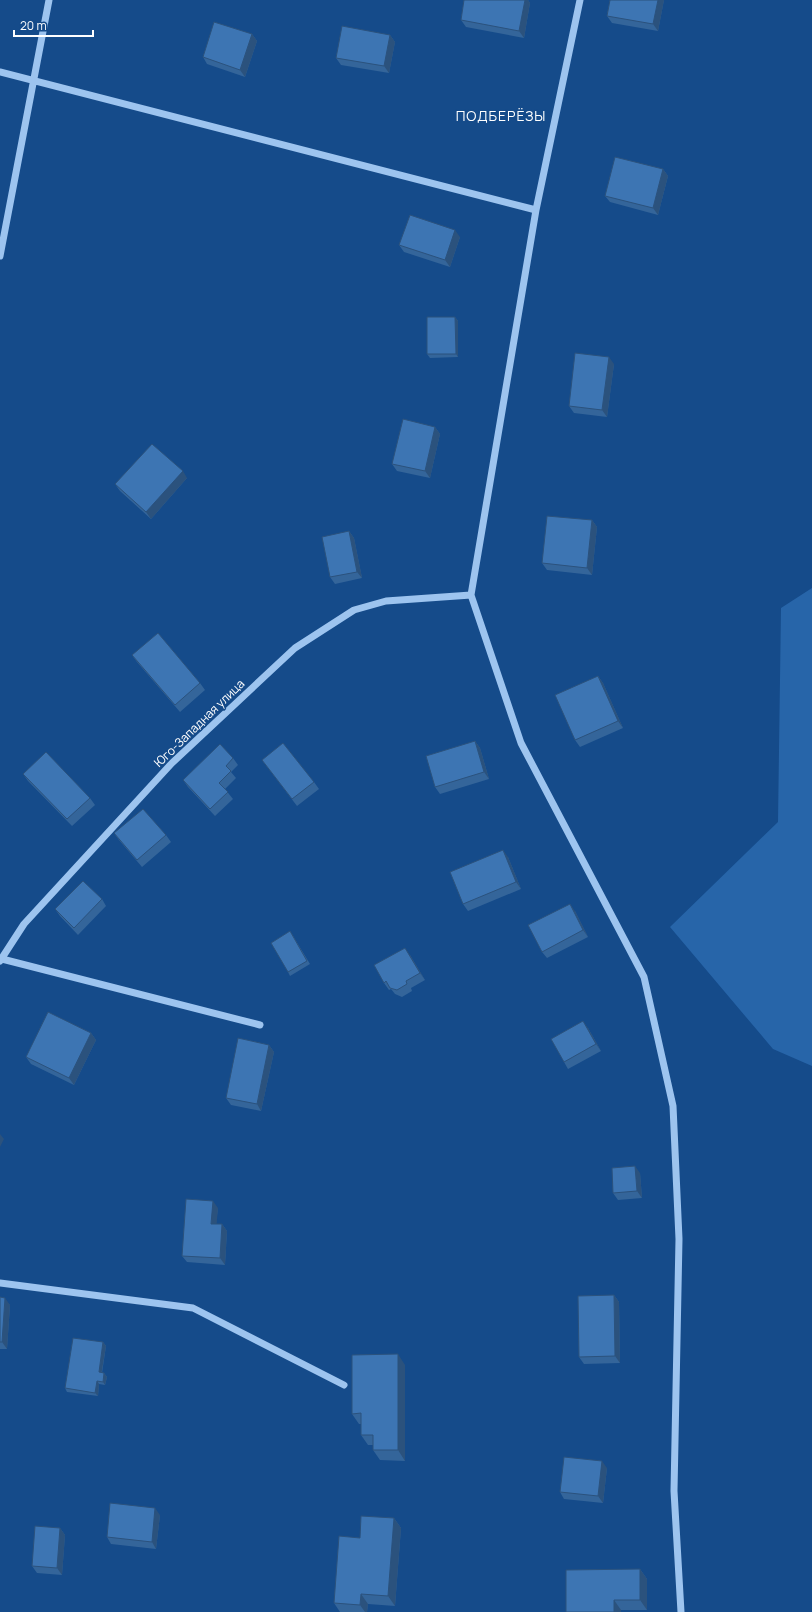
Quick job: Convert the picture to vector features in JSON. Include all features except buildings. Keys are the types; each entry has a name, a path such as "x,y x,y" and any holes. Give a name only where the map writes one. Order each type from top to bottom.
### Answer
{"street":[{"path":"0,256 49,0"},
{"path":"580,0 536,210 471,595 521,743 644,977 673,1106 679,1239 674,1490 681,1612"},
{"path":"0,72 536,210"},
{"name":"Юго-Западная улица","path":"1,960 24,924 172,763 295,648 354,610 386,601 471,595"},
{"path":"1,960 260,1025"},
{"path":"0,1283 193,1308 344,1385"}],"shaded area":[{"path":"812,588 812,1066 773,1049 670,927 778,822 781,608"}],"district":[{"name":"ПОДБЕРЁЗЫ","path":"501,115"}]}
